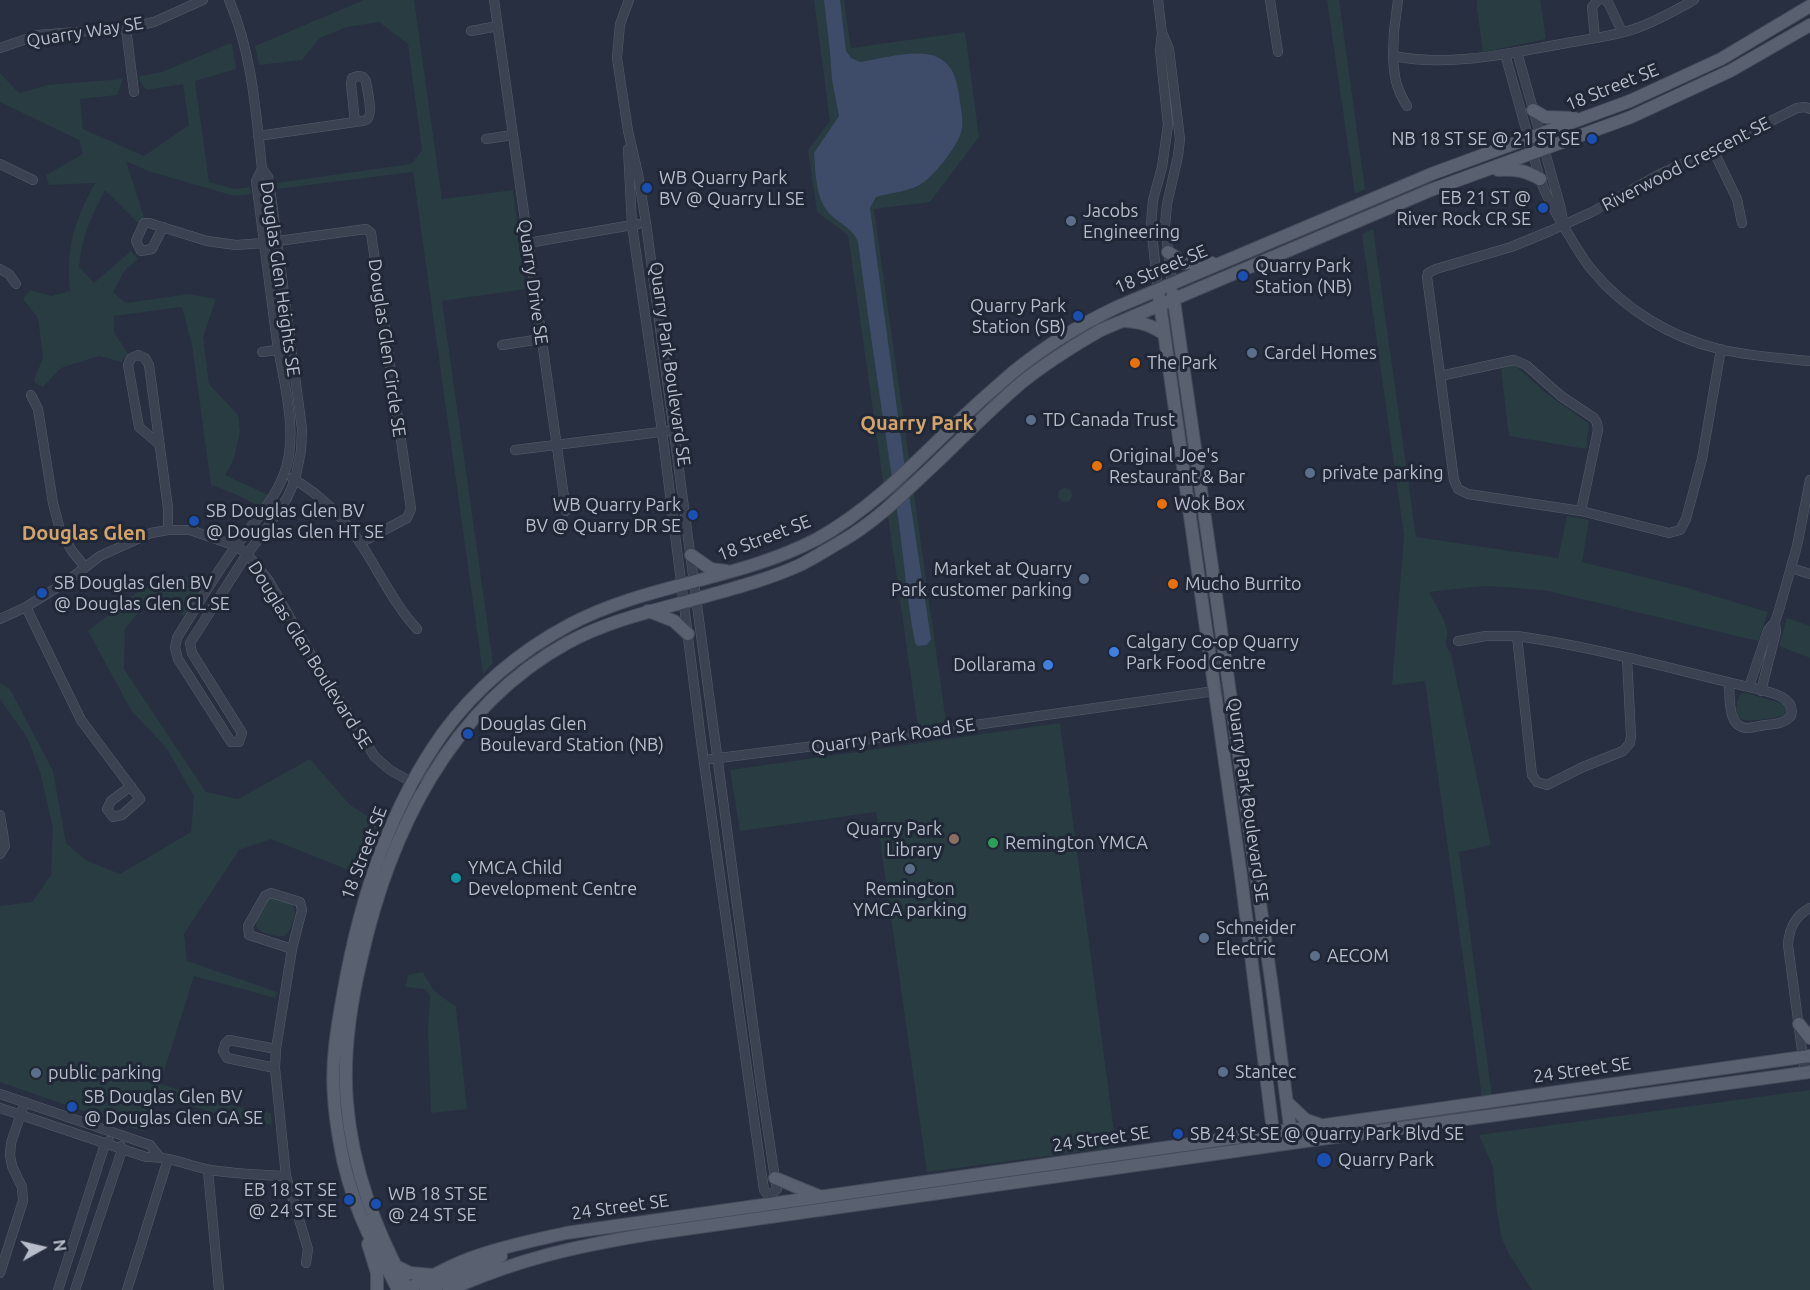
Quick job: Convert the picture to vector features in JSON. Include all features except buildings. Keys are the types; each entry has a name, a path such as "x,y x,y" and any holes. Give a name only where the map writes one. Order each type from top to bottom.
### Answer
{"main road":[{"name":"18 Street SE","path":"405,1290 368,1233 350,1187 334,1095 334,1053 338,1021 351,952 365,896 381,851 418,785 444,732 493,678 531,649 570,624 593,613 694,581 731,572 789,552 842,524 875,500 977,404 1035,354 1087,321 1393,189 1630,101 1755,40 1810,6"},
{"name":"18 Street SE","path":"405,1290 381,1237 360,1179 351,1132 346,1065 356,978 379,891 418,785 464,728 514,679 539,660 569,642 611,623 761,579 800,565 853,535 884,513 1021,384 1079,343 1121,321 1431,190 1631,117 1681,95 1762,54 1810,25"},
{"path":"1533,110 1553,119 1587,117"},
{"path":"1485,171 1519,170 1539,179"},
{"path":"1168,252 1184,263 1226,262"},
{"name":"Quarry Park Boulevard SE","path":"1172,284 1292,1143"},
{"name":"Quarry Park Boulevard SE","path":"1158,290 1241,876 1275,1146"},
{"path":"1121,321 1141,322 1164,334"},
{"path":"691,555 711,569 731,572"},
{"path":"648,611 674,621 688,634"},
{"path":"1798,1024 1810,1038"},
{"name":"24 Street SE","path":"405,1290 473,1257 575,1231 770,1200 820,1196 1807,1057"},
{"name":"24 Street SE","path":"449,1290 503,1267 582,1245 660,1232 1808,1073"},
{"path":"1286,1101 1306,1120 1321,1125"},
{"path":"776,1179 820,1196"},
{"path":"368,1233 368,1244 377,1273 377,1290"},
{"path":"426,1290 512,1251 525,1242"},
{"path":"396,1266 410,1273 434,1275"}],"street":[{"name":"Quarry Way SE","path":"0,48 38,35 126,28 154,22 203,0"},
{"path":"229,0 236,15 247,57 262,169"},
{"name":"Quarry Drive SE","path":"494,0 566,511"},
{"name":"Quarry Park Boulevard SE","path":"629,0 620,24 617,58 628,131 646,223 691,555 694,581 690,600"},
{"name":"Quarry Park Boulevard SE","path":"1158,0 1168,125 1162,167 1153,200 1151,225 1158,290"},
{"path":"1270,0 1278,52"},
{"path":"1398,0 1394,31 1394,74 1396,87 1407,106"},
{"path":"1595,38 1592,7 1598,0"},
{"path":"1605,0 1622,32"},
{"path":"1393,56 1451,61 1595,38 1622,32 1658,18 1694,0"},
{"path":"471,31 498,26"},
{"path":"126,28 134,92"},
{"name":"Quarry Park Boulevard SE","path":"1162,33 1169,49 1180,139 1165,226 1172,284"},
{"path":"1517,52 1533,110 1534,136"},
{"path":"1505,54 1561,209 1563,226"},
{"name":"Riverwood Crescent SE","path":"1440,376 1426,280 1428,273 1511,247 1563,226 1658,175 1797,108 1802,106 1810,109"},
{"path":"258,136 355,122"},
{"name":"Quarry Park Boulevard SE","path":"628,131 632,225 662,431 681,586 690,600"},
{"path":"486,139 513,135"},
{"path":"1713,150 1737,199 1742,223"},
{"path":"1539,151 1539,179 1550,205 1584,261 1615,295 1649,320 1693,341 1721,349 1810,361"},
{"path":"0,164 33,180"},
{"name":"Douglas Glen Heights SE","path":"177,638 236,546 274,494 284,474 290,453 292,432 278,349 256,181 262,169 268,177 302,429 301,451 295,480 287,498 247,554 190,643"},
{"path":"528,243 646,223"},
{"name":"Douglas Glen Circle SE","path":"163,227 207,241 236,245 366,229 371,233 411,509 407,518 360,543"},
{"path":"0,269 9,274 16,284"},
{"path":"502,345 541,339"},
{"path":"262,352 291,348"},
{"path":"1581,512 1598,430 1594,418 1561,396 1526,365 1514,360 1440,376 1454,480 1458,489 1468,494 1581,512 1669,533 1680,530 1686,519 1702,459 1721,349"},
{"path":"160,445 139,427 128,365 131,358 138,355 145,357 149,365 160,445 168,508 168,530"},
{"path":"32,395 38,409 52,503 60,530 72,551 86,567"},
{"path":"515,450 674,431"},
{"path":"284,474 308,487 332,509 360,543 404,615 417,629"},
{"path":"1761,691 1776,632 1775,622 1791,568 1810,480"},
{"name":"Douglas Glen Boulevard SE","path":"0,619 26,608 100,556 151,533 189,530 236,546 247,554 269,581 313,658 375,757 390,770 418,785"},
{"path":"1791,568 1810,574"},
{"path":"690,600 717,758 776,1179 777,1189 770,1200 764,1190 704,760 688,634 690,600"},
{"path":"26,608 81,720 131,786"},
{"path":"1749,687 1768,630 1775,622"},
{"path":"1458,641 1486,636 1517,636 1543,640 1749,687 1788,701 1792,707 1791,716 1784,722 1745,728 1737,724 1731,714 1730,683"},
{"path":"1517,636 1532,775 1537,782 1543,785 1550,784 1583,767 1623,751 1627,747 1631,736 1627,659"},
{"path":"177,638 190,643 192,653 218,691 242,733 239,742 231,742 178,659 175,648 177,638"},
{"name":"Quarry Park Road SE","path":"704,760 926,732 1229,689"},
{"path":"205,700 218,691"},
{"path":"0,854 5,846 1,822"},
{"path":"292,949 249,935 248,926 265,896 271,892 300,902 302,910 292,949 276,1048 275,1068 286,1176 308,1249 306,1263"},
{"path":"1808,1073 1807,1057 1798,1024 1788,945 1790,928 1799,916 1810,908"},
{"path":"729,939 741,938"},
{"path":"275,1068 227,1058 223,1051 229,1040 276,1048"},
{"path":"0,1094 150,1145 164,1157"},
{"path":"0,1273 23,1201 22,1187 12,1166 10,1155 11,1143 26,1102"},
{"path":"0,1108 146,1156 164,1157 208,1170 286,1176"},
{"path":"58,1290 105,1144 118,1134"},
{"path":"75,1290 122,1150 118,1134"},
{"path":"127,1290 164,1157"},
{"path":"208,1170 219,1290"}],"shaded area":[{"path":"364,0 414,0 442,199 513,190 526,289 442,301 493,663 483,674 413,172 277,189 276,183 411,164 422,150 408,44 379,22 347,27 320,38 302,60 259,65 255,46"},
{"path":"814,0 844,0 851,48 965,32 979,137 930,202 874,209 946,722 918,727 848,235 817,212 808,150 830,121"},
{"path":"1327,0 1339,0 1365,189 1355,194"},
{"path":"1477,0 1540,0 1546,39 1483,52"},
{"path":"232,44 236,69 195,81 209,182 234,189 250,187 251,194 234,196 148,171 126,161 144,217 138,223 105,190 88,227 79,267 94,283 131,251 138,259 125,270 113,292 126,303 189,294 216,299 203,337 209,384 238,415 240,431 234,459 225,475 268,495 261,507 211,485 192,345 182,307 114,316 114,333 128,353 122,362 99,356 61,368 43,387 35,383 34,379 43,358 38,318 23,299 30,290 51,296 70,291 69,261 73,235 95,183 49,185 46,175 83,154 79,140 0,102 0,73 19,93 48,85 123,79 117,95 80,99 83,129 144,156 189,125 183,84 146,90 139,76 162,72"},
{"path":"1373,229 1416,537 1558,558 1567,516 1589,520 1582,562 1684,587 1768,612 1758,641 1548,591 1483,586 1429,592 1447,630 1446,644 1451,653 1491,845 1459,852 1492,1096 1482,1098 1425,681 1392,685 1404,536 1362,234"},
{"path":"1513,365 1542,390 1588,423 1586,449 1509,436 1501,369"},
{"path":"1062,488 1068,488 1072,495 1068,502 1062,502 1058,498 1058,492"},
{"path":"175,577 190,577 204,586 184,615 145,604 125,629 124,669 206,792 238,799 310,759 350,805 382,825 361,875 271,839 239,850 184,934 187,961 277,992 275,998 194,976 160,1084 241,1108 271,1113 272,1125 211,1112 156,1095 144,1132 0,1082 0,906 32,902 51,875 53,828 40,772 28,739 0,699 0,683 10,689 53,771 66,843 87,861 120,874 191,832 194,796 167,749 131,710 88,631 135,594 150,585"},
{"path":"1787,618 1810,626 1810,658 1779,646"},
{"path":"1746,693 1784,704 1786,710 1784,716 1751,720 1740,718 1737,715 1737,701 1741,694"},
{"path":"1060,723 1116,1147 927,1172 876,812 740,831 730,770"},
{"path":"271,898 286,901 294,909 291,927 283,936 259,930 255,921"},
{"path":"423,972 433,990 456,1007 467,1109 431,1113 428,1030 430,995 425,989 405,987 408,975"},
{"path":"1810,1090 1810,1290 1532,1290 1509,1254 1502,1239 1497,1212 1493,1167 1479,1135"}],"water":[{"path":"824,0 840,0 846,51 851,58 860,62 910,54 937,57 944,61 953,72 959,93 962,128 958,141 945,160 929,178 919,185 876,197 870,208 931,639 927,645 918,646 915,643 912,627 858,242 850,231 826,210 817,187 814,153 839,116 832,80"}],"place":[{"name":"NB 18 ST SE @ 21 ST SE","path":"1592,139"},
{"name":"WB Quarry Park BV @ Quarry LI SE","path":"647,188"},
{"name":"EB 21 ST @ River Rock CR SE","path":"1543,208"},
{"name":"Jacobs Engineering","path":"1071,221"},
{"name":"Quarry Park Station (NB)","path":"1243,276"},
{"name":"Quarry Park Station (SB)","path":"1078,316"},
{"name":"Cardel Homes","path":"1252,353"},
{"name":"The Park","path":"1135,363"},
{"name":"TD Canada Trust","path":"1031,420"},
{"name":"Original Joe's Restaurant & Bar","path":"1097,466"},
{"name":"private parking","path":"1310,473"},
{"name":"Wok Box","path":"1162,504"},
{"name":"WB Quarry Park BV @ Quarry DR SE","path":"693,515"},
{"name":"SB Douglas Glen BV @ Douglas Glen HT SE","path":"194,521"},
{"name":"Market at Quarry Park customer parking","path":"1084,579"},
{"name":"Mucho Burrito","path":"1173,584"},
{"name":"SB Douglas Glen BV @ Douglas Glen CL SE","path":"42,593"},
{"name":"Calgary Co-op Quarry Park Food Centre","path":"1114,652"},
{"name":"Dollarama","path":"1048,665"},
{"name":"Douglas Glen Boulevard Station (NB)","path":"468,734"},
{"name":"Quarry Park Library","path":"954,839"},
{"name":"Remington YMCA","path":"993,843"},
{"name":"Remington YMCA parking","path":"910,869"},
{"name":"YMCA Child Development Centre","path":"456,878"},
{"name":"Schneider Electric","path":"1204,938"},
{"name":"AECOM","path":"1315,956"},
{"name":"Stantec","path":"1223,1072"},
{"name":"public parking","path":"36,1073"},
{"name":"SB Douglas Glen BV @ Douglas Glen GA SE","path":"72,1107"},
{"name":"SB 24 St SE @ Quarry Park Blvd SE","path":"1178,1134"},
{"name":"Quarry Park","path":"1324,1160"},
{"name":"EB 18 ST SE @ 24 ST SE","path":"349,1200"},
{"name":"WB 18 ST SE @ 24 ST SE","path":"376,1204"}],"district":[{"name":"Quarry Park","path":"917,423"},
{"name":"Douglas Glen","path":"84,533"}]}
